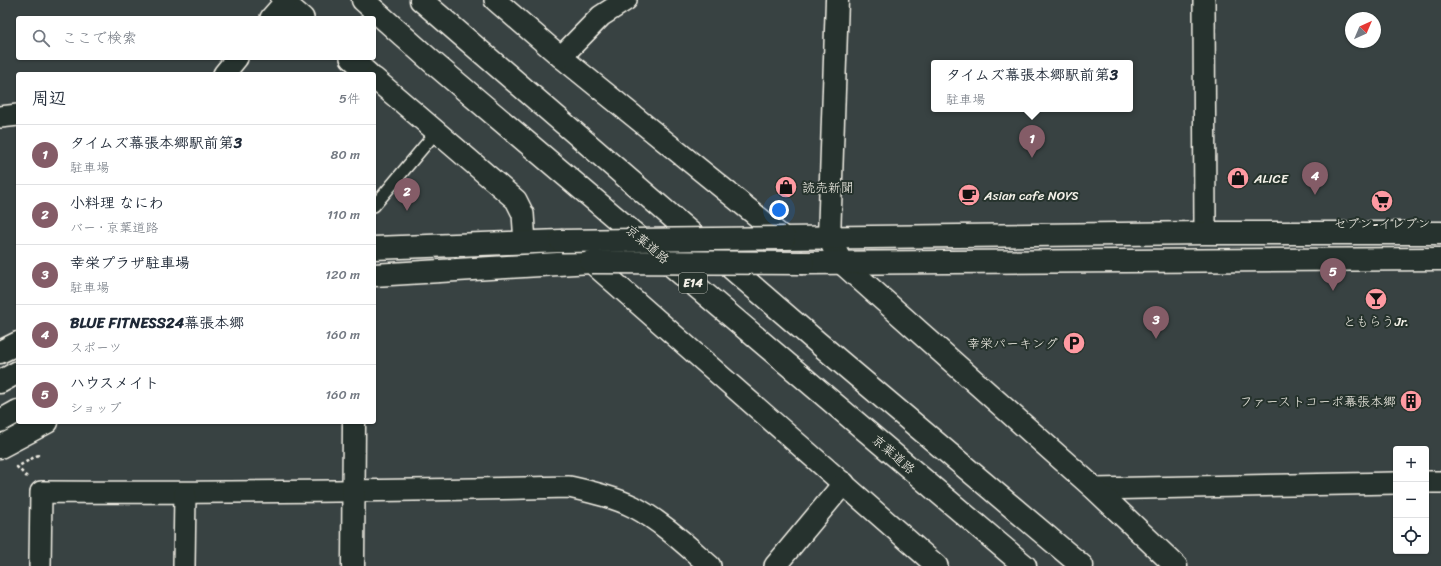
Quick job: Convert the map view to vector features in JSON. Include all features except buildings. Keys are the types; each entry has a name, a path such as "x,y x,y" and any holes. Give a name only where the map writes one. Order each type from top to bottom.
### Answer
{"main road":[{"name":"京葉道路","path":"363,0 430,60 1025,566"},
{"path":"421,0 817,342 1082,566"},
{"path":"837,0 830,238 841,262 1095,489 1176,566"},
{"path":"376,248 561,241 1206,233 1441,233"},
{"path":"376,275 591,262 803,263 1441,259"},
{"path":"0,352 16,344"},
{"path":"0,382 16,373"},
{"path":"0,421 16,412"},
{"path":"0,448 43,424"},
{"path":"353,566 354,424"}],"street":[{"path":"495,0 562,57 784,238"},
{"path":"562,57 601,16 626,0"},
{"path":"1204,0 1206,233"},
{"path":"272,16 283,1 301,16"},
{"path":"226,72 235,60"},
{"path":"352,60 367,72"},
{"path":"376,80 516,200 523,214 525,242"},
{"path":"0,118 16,114"},
{"path":"591,262 937,566"},
{"path":"1429,482 1441,482"},
{"path":"775,566 844,483"},
{"path":"1095,489 1393,483"},
{"path":"40,566 40,492 185,493 569,487 598,494 633,507 659,523 710,566"},
{"path":"184,566 185,493"}],"lane":[{"path":"376,204 436,131"}],"path":[{"path":"36,451 38,455 17,467 40,492"}],"place":[{"name":"タイムズ幕張本郷駅前第3","path":"1032,158"},
{"name":"ALICE","path":"1238,178"},
{"name":"読売新聞","path":"786,187"},
{"name":"Asian cafe NOYS","path":"969,195"},
{"name":"BLUE FITNESS24幕張本郷","path":"1315,195"},
{"name":"セブン-イレブン","path":"1382,201"},
{"name":"小料理 なにわ","path":"407,211"},
{"name":"ハウスメイト","path":"1333,291"},
{"name":"ともらうJr.","path":"1376,299"},
{"name":"幸栄プラザ駐車場","path":"1156,339"},
{"name":"幸栄パーキング","path":"1074,343"},
{"name":"ファーストコーポ幕張本郷","path":"1411,401"}]}
